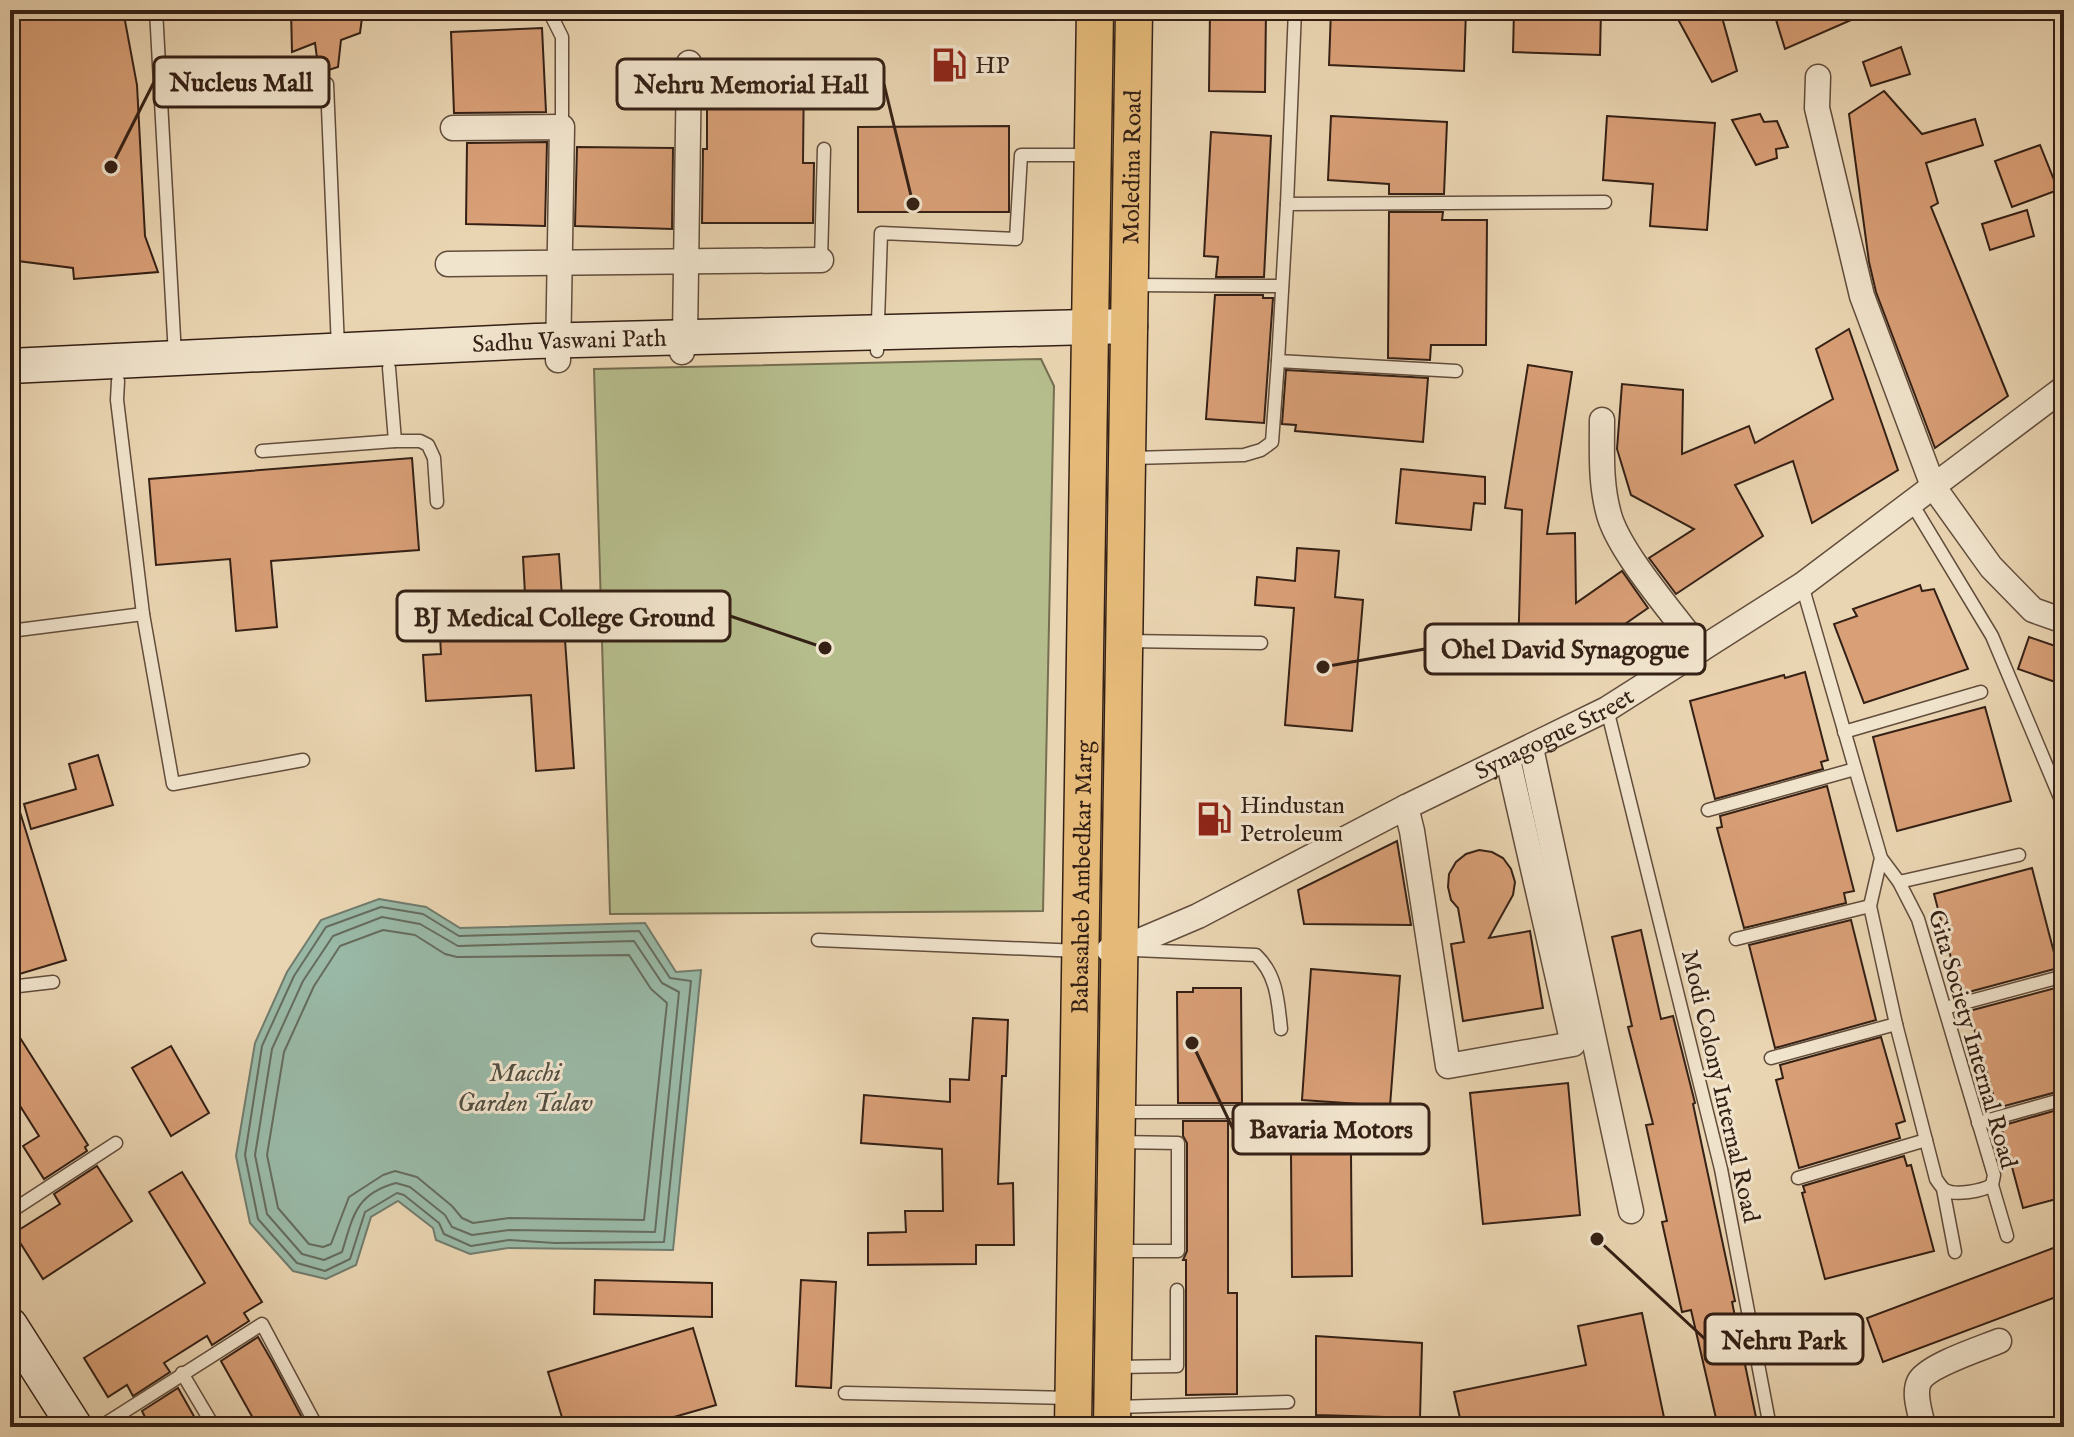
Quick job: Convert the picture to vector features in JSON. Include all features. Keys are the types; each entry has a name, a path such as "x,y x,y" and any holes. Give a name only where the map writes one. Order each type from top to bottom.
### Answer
{"main road":[{"name":"Moledina Road","path":"1130,336 1134,10"},
{"name":"Moledina Road","path":"1092,337 1095,11"},
{"name":"Sadhu Vaswani Path","path":"10,366 338,351 558,350 1130,336"},
{"name":"Babasaheb Ambedkar Marg","path":"1112,1417 1130,336"},
{"name":"Babasaheb Ambedkar Marg","path":"1073,1412 1092,337"},
{"name":"Sadhu Vaswani Path","path":"10,387 389,368 558,350"},
{"path":"11,1331 75,1427"}],"street":[{"path":"684,345 689,63"},
{"path":"1818,77 1817,108 1862,296 1933,486 1991,567 2033,610 2064,621"},
{"path":"453,128 562,127 558,350"},
{"path":"448,264 821,260"},
{"name":"Synagogue Street","path":"1082,951 1118,950 1198,916 1406,807 1607,709 1802,585 2064,388"},
{"path":"1602,420 1604,488 1610,517 1620,542 1700,650"},
{"path":"1531,748 1631,1211"},
{"path":"1406,807 1448,1066 1573,1044 1508,759"},
{"path":"1923,1427 1917,1391 1919,1379 1932,1369 1999,1341"}],"lane":[{"path":"156,10 176,359"},
{"path":"453,12 500,10"},
{"path":"537,10 551,15 562,37 562,127"},
{"path":"1128,458 1244,455 1267,447 1272,442 1295,10"},
{"path":"870,13 1095,11"},
{"path":"327,84 338,351"},
{"path":"821,260 824,149"},
{"path":"878,341 881,233 1016,239 1021,155 1094,155"},
{"path":"1287,204 1605,202"},
{"path":"1131,285 1282,286"},
{"path":"1278,361 1456,371"},
{"path":"389,368 395,441"},
{"path":"118,381 117,400 143,614 173,784 303,760"},
{"path":"262,451 414,440 428,445 432,451 437,502"},
{"path":"1911,502 1992,636 2064,807"},
{"name":"Gita Society Internal Road","path":"1802,585 1881,858 1899,882 1918,919 1945,1008 1994,1175 1992,1185 1984,1189 1951,1192 1943,1189 1936,1179 1896,1024 1870,906 1881,858"},
{"path":"10,631 143,614"},
{"path":"1124,641 1261,643"},
{"path":"1844,732 1981,692"},
{"name":"Modi Colony Internal Road","path":"1607,709 1721,1169 1770,1427"},
{"path":"1708,810 1855,769"},
{"path":"1899,882 2019,855"},
{"path":"1736,939 1870,906"},
{"path":"818,940 1082,951"},
{"path":"1118,950 1256,955 1266,964 1276,987 1281,1029"},
{"path":"1945,1008 2064,976"},
{"path":"10,987 53,982"},
{"path":"1771,1058 1896,1024"},
{"path":"1978,1123 2064,1099"},
{"path":"1116,1127 1244,1112"},
{"path":"1114,1251 1178,1251 1178,1143 1116,1127"},
{"path":"1798,1178 1926,1140"},
{"path":"10,1212 116,1143"},
{"path":"1992,1185 2007,1236"},
{"path":"1943,1189 1955,1252"},
{"path":"1112,1367 1177,1366 1177,1290"},
{"path":"100,1427 262,1324 317,1427"},
{"path":"182,1373 214,1427"},
{"path":"845,1393 1073,1412"},
{"path":"1112,1417 1288,1402"},
{"path":"117,1414 125,1427"}],"shaded area":[{"path":"1041,359 1054,386 1043,911 610,914 594,369"}],"water":[{"name":"Macchi Garden Talav","path":"379,899 426,907 460,928 645,923 676,972 701,970 673,1250 508,1248 470,1254 436,1240 433,1228 398,1201 371,1217 356,1265 326,1279 293,1271 250,1223 236,1156 255,1043 287,972 321,920"}],"building":[{"path":"21,10 123,10 137,85 145,236 158,272 74,279 73,268 10,260 10,95"},
{"path":"291,10 363,10 360,33 341,40 338,67 319,73 315,43 292,52"},
{"path":"1210,10 1266,10 1265,92 1209,91"},
{"path":"1331,10 1466,10 1464,71 1329,65"},
{"path":"1514,10 1601,10 1600,55 1513,52"},
{"path":"1673,10 1720,10 1737,71 1712,82"},
{"path":"1773,10 1874,10 1785,49"},
{"path":"542,28 546,112 454,113 451,32"},
{"path":"1901,47 1910,74 1871,86 1863,62"},
{"path":"707,64 804,65 803,163 814,163 813,223 702,223 703,149 707,149"},
{"path":"1884,91 1922,134 1975,119 1983,145 1926,163 1938,203 1931,207 2008,396 1935,448 1876,292 1869,262 1849,114"},
{"path":"1760,114 1764,122 1777,121 1788,147 1776,149 1777,158 1756,165 1732,120"},
{"path":"1331,116 1447,122 1444,194 1389,194 1389,184 1328,180"},
{"path":"1607,116 1715,123 1707,230 1650,226 1653,184 1603,180"},
{"path":"1009,126 1009,212 858,212 858,127"},
{"path":"1211,132 1271,136 1264,277 1216,277 1218,257 1204,256"},
{"path":"547,142 545,226 466,224 467,143"},
{"path":"2040,145 2058,190 2012,207 1995,161"},
{"path":"577,147 673,148 672,229 575,226"},
{"path":"2027,210 2034,236 1990,250 1982,224"},
{"path":"1389,212 1443,212 1442,220 1487,220 1486,345 1431,345 1430,360 1388,358"},
{"path":"1215,295 1263,295 1263,298 1273,298 1264,423 1206,419"},
{"path":"1849,329 1898,470 1812,523 1793,461 1735,485 1763,536 1676,594 1649,558 1694,529 1631,495 1617,449 1622,384 1683,390 1682,454 1749,426 1755,443 1833,399 1816,349"},
{"path":"1528,365 1572,372 1547,534 1575,533 1576,603 1622,571 1648,608 1553,674 1518,655 1522,510 1505,508"},
{"path":"1286,370 1428,378 1423,442 1295,431 1296,425 1282,424"},
{"path":"412,458 419,550 271,561 277,627 236,631 230,559 156,565 149,479"},
{"path":"1401,469 1485,477 1485,504 1474,503 1471,530 1396,523"},
{"path":"1297,548 1339,551 1335,597 1363,600 1352,731 1285,725 1294,608 1255,605 1257,577 1295,581"},
{"path":"559,554 574,768 536,771 531,695 426,701 423,655 441,654 438,598 525,594 523,557"},
{"path":"1920,585 1922,591 1934,589 1968,669 1864,703 1834,624 1857,616 1853,609"},
{"path":"2029,637 2064,649 2064,685 2018,669"},
{"path":"1805,672 1828,760 1821,762 1823,769 1715,799 1690,701"},
{"path":"1985,707 2011,801 1897,831 1873,737"},
{"path":"98,755 113,805 31,829 24,804 76,789 69,764"},
{"path":"1827,786 1854,891 1844,893 1846,903 1744,928 1717,828 1722,827 1720,816"},
{"path":"15,796 66,960 16,975 10,954 10,797"},
{"path":"1397,841 1411,925 1304,924 1298,890"},
{"path":"1479,850 1503,858 1515,882 1513,895 1489,938 1530,931 1543,1008 1463,1021 1451,944 1464,942 1458,908 1451,900 1448,887 1449,874 1456,862 1466,854"},
{"path":"2032,868 2058,968 1965,993 1963,987 1959,988 1934,894"},
{"path":"1851,920 1876,1020 1775,1048 1749,945"},
{"path":"1641,930 1661,1019 1673,1016 1695,1103 1758,1427 1718,1427 1691,1310 1682,1312 1662,1222 1667,1221 1646,1125 1653,1124 1628,1027 1632,1026 1612,937"},
{"path":"1311,969 1400,976 1390,1106 1302,1100"},
{"path":"2063,986 2064,1090 1997,1108 1969,1011"},
{"path":"1193,988 1241,988 1242,1103 1178,1103 1177,992 1193,992"},
{"path":"973,1018 1008,1020 1006,1076 1002,1076 998,1184 1013,1183 1014,1245 976,1245 976,1264 868,1265 868,1233 906,1232 905,1211 943,1211 942,1149 861,1143 864,1095 950,1102 950,1079 969,1080"},
{"path":"10,1022 88,1145 85,1147 87,1151 44,1179 23,1146 39,1136 10,1090"},
{"path":"1881,1037 1905,1121 1896,1124 1900,1138 1799,1168 1776,1080 1783,1078 1780,1065"},
{"path":"171,1046 209,1113 171,1136 132,1068"},
{"path":"1568,1083 1580,1215 1483,1224 1470,1093"},
{"path":"2064,1108 2064,1197 2023,1208 2001,1126"},
{"path":"1183,1121 1228,1121 1228,1293 1237,1293 1237,1394 1186,1395 1186,1260 1183,1260 1187,1251 1187,1143 1183,1136"},
{"path":"1291,1154 1351,1154 1352,1276 1292,1277"},
{"path":"1904,1156 1907,1166 1911,1165 1934,1251 1825,1279 1802,1193 1805,1192 1803,1186"},
{"path":"97,1166 132,1221 43,1279 14,1233 60,1204 54,1194"},
{"path":"182,1172 262,1302 244,1313 249,1321 212,1345 207,1336 164,1363 170,1372 133,1396 127,1385 108,1397 84,1358 205,1283 149,1192"},
{"path":"2064,1244 2064,1294 1883,1362 1867,1318"},
{"path":"595,1280 712,1283 712,1317 594,1314"},
{"path":"801,1280 836,1282 831,1388 796,1386"},
{"path":"1642,1313 1666,1427 1462,1427 1454,1392 1586,1365 1578,1326"},
{"path":"693,1328 716,1405 639,1427 565,1427 548,1372"},
{"path":"1316,1336 1422,1343 1420,1418 1316,1415"},
{"path":"258,1337 307,1427 258,1427 221,1361"},
{"path":"178,1388 200,1427 150,1427 142,1411"}],"place":[{"name":"HP","path":"949,65"},
{"name":"Nucleus Mall","path":"111,167"},
{"name":"Nehru Memorial Hall","path":"913,204"},
{"name":"BJ Medical College Ground","path":"825,648"},
{"name":"Ohel David Synagogue","path":"1323,667"},
{"name":"Hindustan Petroleum","path":"1214,819"},
{"name":"Bavaria Motors","path":"1192,1043"},
{"name":"Nehru Park","path":"1597,1239"}]}
